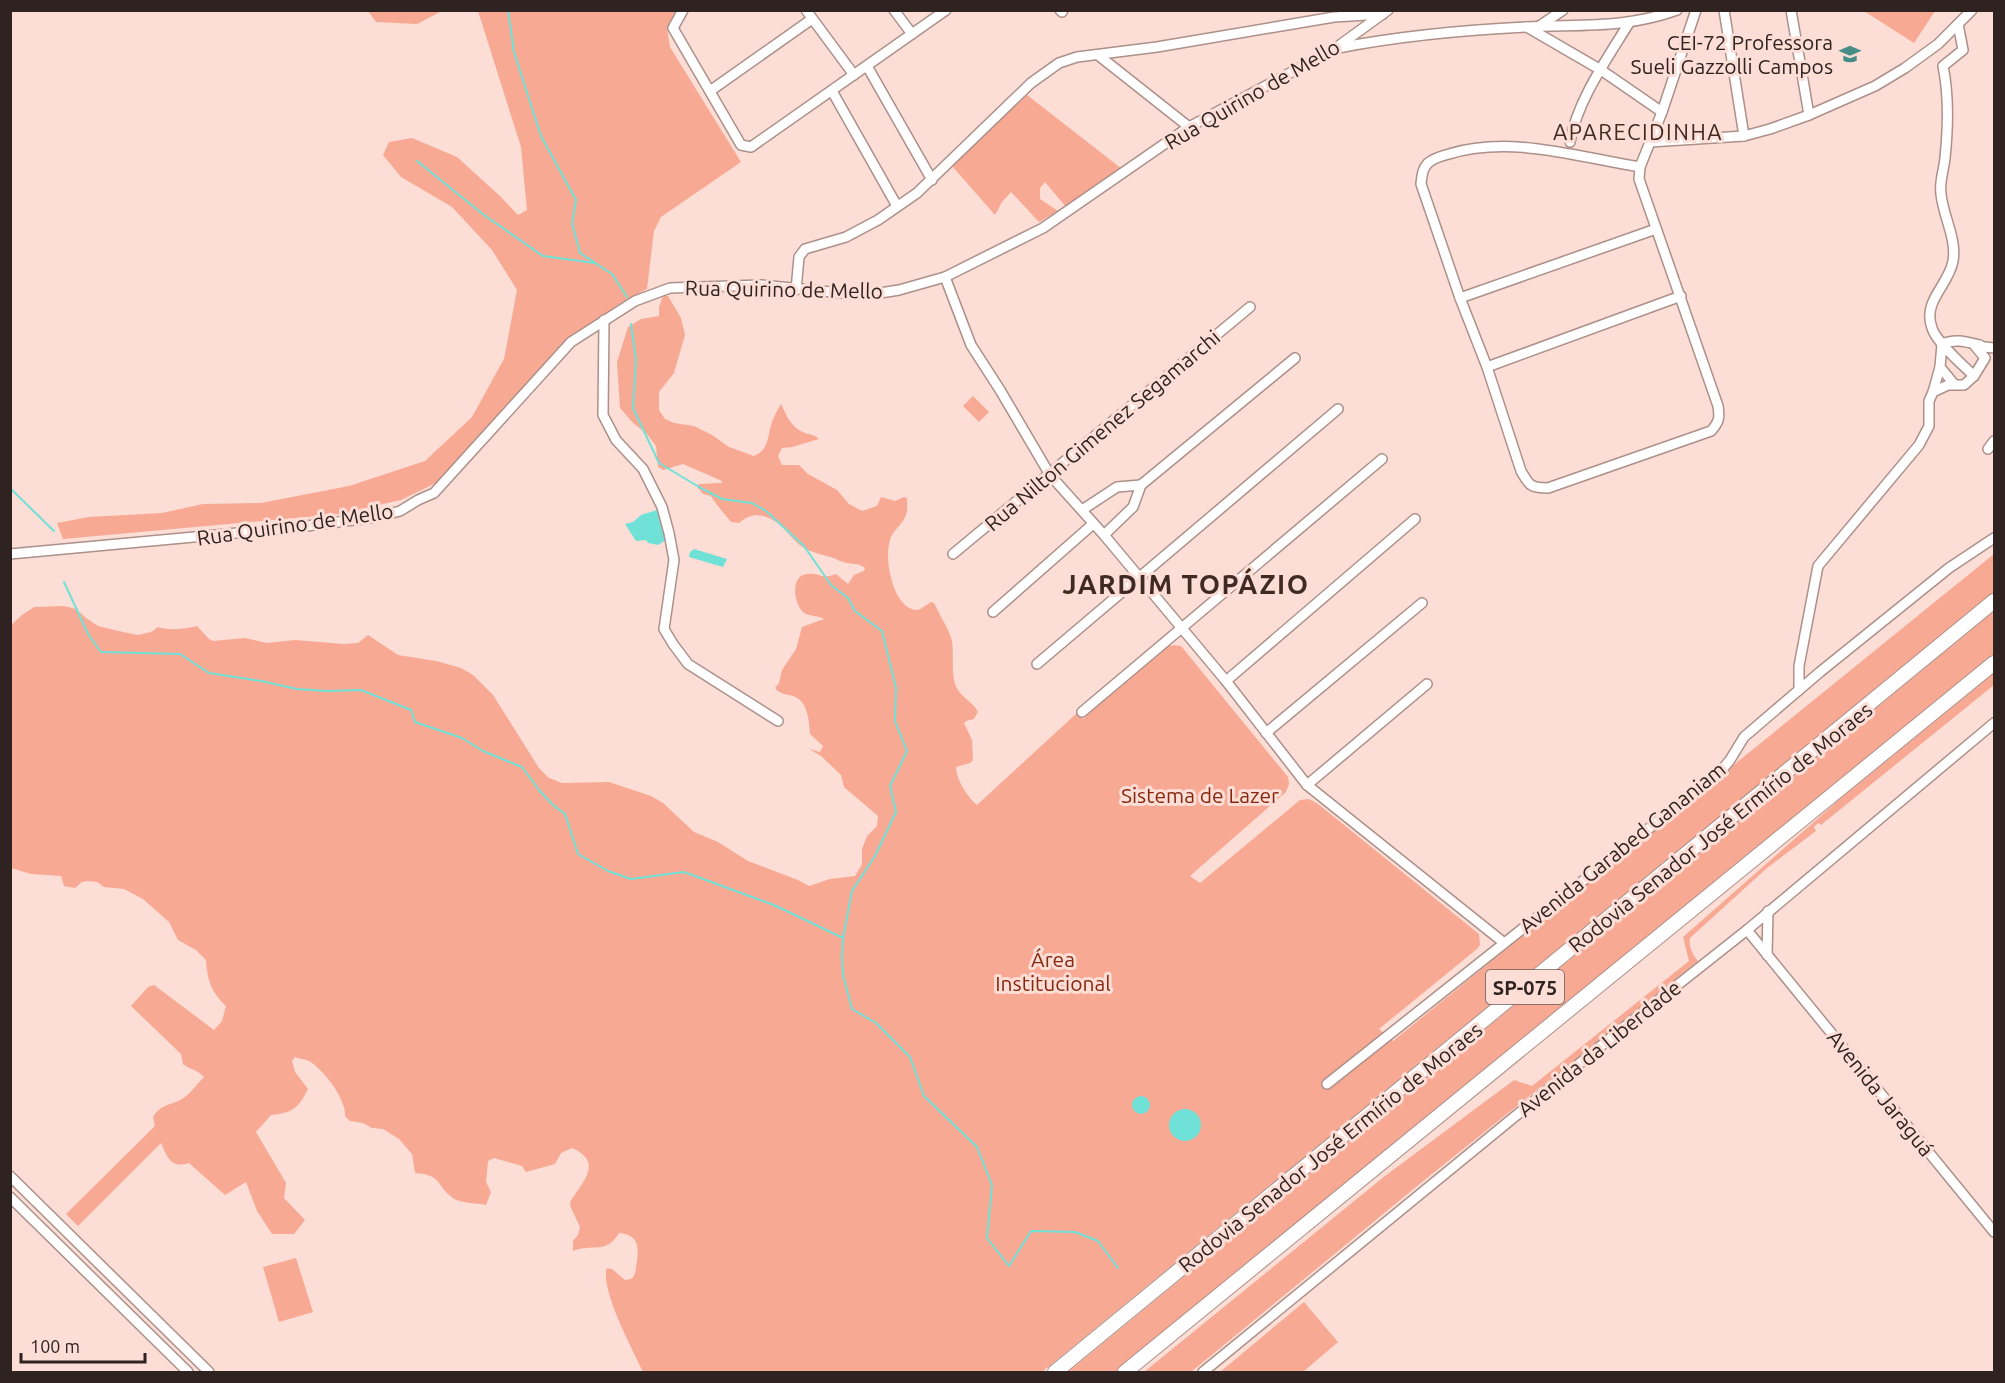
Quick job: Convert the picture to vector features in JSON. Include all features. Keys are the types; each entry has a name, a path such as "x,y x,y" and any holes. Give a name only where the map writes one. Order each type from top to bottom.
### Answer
{"highway":[{"name":"Rodovia Senador José Ermírio de Moraes","path":"1055,1372 1995,601"},
{"name":"SP-075","path":"1125,1372 1995,663"}],"street":[{"path":"683,10 673,28 741,145 751,147 946,10"},
{"path":"806,10 854,75"},
{"path":"894,10 912,34"},
{"path":"1538,27 1563,10"},
{"path":"1333,50 1419,36 1526,27 1629,23 1677,10"},
{"path":"1640,167 1521,147 1488,146 1464,149 1437,157 1422,172 1421,184 1460,298 1487,367 1521,471 1529,484 1537,488 1548,488 1711,431 1718,424 1720,417 1718,406 1639,179 1640,167 1662,112 1696,10"},
{"path":"1724,10 1744,136"},
{"path":"1791,10 1809,115"},
{"path":"1650,142 1744,136 1809,115 1875,86 1905,68 1938,44 1971,10"},
{"path":"796,290 799,257 805,249 846,237 878,220 917,193 1031,83 1059,63 1077,57 1334,17 1386,12"},
{"name":"Rua Quirino de Mello","path":"10,554 291,528 377,517 400,511 434,493 571,342 636,301 670,288 761,285 796,290 874,294 899,290 945,277 1043,228 1189,127 1333,50 1386,12"},
{"path":"710,91 812,19"},
{"path":"1570,142 1573,123 1629,23"},
{"path":"1958,24 1963,50 1943,66 1947,138 1940,192 1954,258 1951,270 1935,296 1930,313 1932,330 1942,344 1974,376"},
{"path":"1526,27 1601,70 1662,112"},
{"path":"1098,55 1189,127"},
{"path":"867,66 932,180"},
{"path":"832,91 897,206"},
{"path":"1460,298 1656,229"},
{"path":"945,277 971,345 1050,475 1104,535 1180,629 1226,681 1307,786 1503,942"},
{"path":"1487,367 1681,296"},
{"name":"Rua Nilton Gimenez Segamarchi","path":"953,554 1250,307"},
{"path":"604,320 603,415 616,440 643,469 662,507 671,542 674,560 664,629 688,664 778,721"},
{"path":"1942,344 1949,340 1995,348"},
{"path":"1799,690 1799,666 1818,566 1919,444 1929,426 1929,401 1940,367 1942,344"},
{"path":"1933,392 1954,384 1964,385 1974,376 1985,358 1975,347 1980,345"},
{"path":"1104,535 1133,507 1141,485 1295,358"},
{"path":"1940,367 1954,384"},
{"path":"1037,664 1338,409"},
{"path":"1082,712 1382,459"},
{"path":"1082,510 1117,487 1141,485"},
{"path":"1226,681 1415,519"},
{"path":"993,612 1093,524"},
{"name":"Avenida Garabed Gananiam","path":"1327,1084 1720,772 1744,737 1799,690 1949,568 1995,538"},
{"path":"1266,733 1422,603"},
{"path":"1307,786 1427,684"},
{"name":"Avenida da Liberdade","path":"1203,1372 1747,930 1995,723"},
{"path":"1767,955 1768,911"},
{"name":"Avenida Jaraguá","path":"1747,930 1995,1232"},
{"path":"10,1176 209,1372"},
{"path":"10,1197 188,1372"}],"green space":[{"path":"368,11 442,11 417,24 376,22"},
{"path":"478,11 678,11 667,28 670,47 741,162 661,217 654,231 647,289 622,302 566,342 436,483 401,500 339,514 63,539 57,523 89,517 162,513 203,504 261,503 349,486 425,461 472,417 504,359 517,290 492,250 452,207 401,177 383,155 389,142 412,138 457,157 518,215 527,210 521,147"},
{"path":"1864,11 1935,11 1914,43"},
{"path":"1027,95 1122,169 1066,207 1045,182 1040,188 1040,199 1058,211 1039,222 1011,192 995,215 952,166"},
{"path":"663,296 668,296 681,318 685,335 674,373 659,392 659,410 665,419 694,426 729,447 754,456 763,450 781,404 796,428 819,439 782,448 778,456 782,465 799,465 808,474 837,490 849,504 862,511 877,506 881,497 895,501 907,498 906,515 891,537 888,548 889,569 895,591 907,607 917,610 931,602 934,603 951,636 955,684 978,712 974,719 964,723 972,740 973,760 956,767 963,788 977,805 1077,713 1083,719 1158,652 1169,646 1181,646 1288,777 1289,784 1286,792 1190,876 1200,883 1300,800 1309,799 1479,934 1480,945 1477,949 1379,1029 1393,1041 1994,554 1994,592 1042,1372 643,1372 619,1320 608,1290 606,1277 607,1268 612,1269 625,1280 633,1277 638,1255 636,1242 630,1236 619,1233 614,1240 604,1246 573,1251 573,1241 580,1227 570,1202 585,1179 589,1166 582,1153 572,1148 561,1153 555,1164 526,1172 522,1166 494,1158 488,1161 486,1182 491,1192 486,1205 460,1201 447,1193 435,1178 415,1173 412,1154 399,1139 383,1129 350,1121 345,1116 345,1109 338,1094 327,1078 309,1061 295,1057 292,1061 295,1072 308,1089 294,1109 271,1115 256,1132 286,1183 284,1198 305,1220 294,1234 272,1234 257,1211 246,1182 225,1195 189,1163 173,1163 161,1143 78,1226 66,1214 155,1126 153,1117 156,1112 185,1097 204,1077 183,1064 181,1054 131,1006 148,987 154,985 214,1030 222,1021 226,1006 211,985 206,960 196,950 178,940 169,922 143,899 124,889 104,887 97,882 82,882 75,888 64,886 61,876 31,874 11,868 10,626 34,607 64,606 76,609 98,626 138,635 151,632 158,627 178,629 197,626 213,641 245,638 267,643 295,640 344,644 358,643 368,635 398,655 436,661 461,668 473,675 493,695 539,768 549,778 562,783 609,782 651,796 663,803 694,832 718,842 748,861 809,886 830,879 855,876 862,864 862,849 867,836 877,826 878,816 844,787 841,775 821,756 809,749 820,752 823,746 810,734 807,712 802,702 775,688 779,683 782,670 796,649 802,627 824,619 807,614 799,607 795,590 798,579 807,574 827,576 836,574 848,584 854,575 864,571 865,568 804,548 779,524 765,516 753,516 739,523 731,522 711,496 703,494 697,487 699,484 722,483 722,481 683,464 663,470 658,467 656,446 620,408 617,362 628,327 641,319 659,316"},
{"path":"973,396 989,412 979,422 963,406"},
{"path":"1994,611 1994,655 1118,1372 1068,1372"},
{"path":"1994,673 1994,685 1821,825 1818,823 1814,827 1816,831 1767,868 1690,938 1691,950 1698,961 1422,1182 1191,1372 1144,1372 1385,1176 1514,1080 1532,1086 1689,961 1683,937 1840,799"},
{"path":"296,1258 313,1312 279,1322 263,1267"},
{"path":"1304,1302 1338,1342 1303,1372 1220,1372"}],"water":[{"path":"657,510 666,540 658,545 648,543 646,540 636,541 625,524 633,522 641,515"},
{"path":"694,549 727,559 723,567 689,557 690,552"},
{"path":"1141,1096 1147,1099 1150,1105 1147,1111 1141,1114 1135,1111 1132,1105 1135,1099"},
{"path":"1185,1109 1196,1114 1201,1125 1196,1136 1185,1141 1174,1136 1169,1125 1174,1114"}],"waterway":[{"path":"508,10 514,52 541,136 576,200 572,223 580,253 612,274 627,297"},
{"path":"417,161 484,215 543,256 595,263"},
{"path":"631,324 636,360 633,408 659,463 722,499 752,503 766,511 804,546 831,585 848,598 855,611 882,631 896,688 895,721 907,751 890,786 896,812 875,856 852,891 843,938 842,957 843,975 852,1009"},
{"path":"10,488 54,531"},
{"path":"64,582 88,634 101,652 180,654 209,673 297,689 361,690 411,710 415,722 462,738 483,751 522,767 539,790 565,814 578,854 608,871 631,879 684,872 774,905 843,938"},
{"path":"852,1009 876,1023 910,1057 924,1096 977,1147 992,1185 987,1238 1009,1266 1031,1231 1075,1232 1098,1241 1118,1268"}],"place":[{"name":"CEI-72 Professora Sueli Gazzolli Campos","path":"1850,54"}],"district":[{"name":"APARECIDINHA","path":"1638,131"},
{"name":"JARDIM TOPÁZIO","path":"1186,584"}],"park label":[{"name":"Sistema de Lazer","path":"1200,795"},
{"name":"Área Institucional","path":"1053,971"}]}
